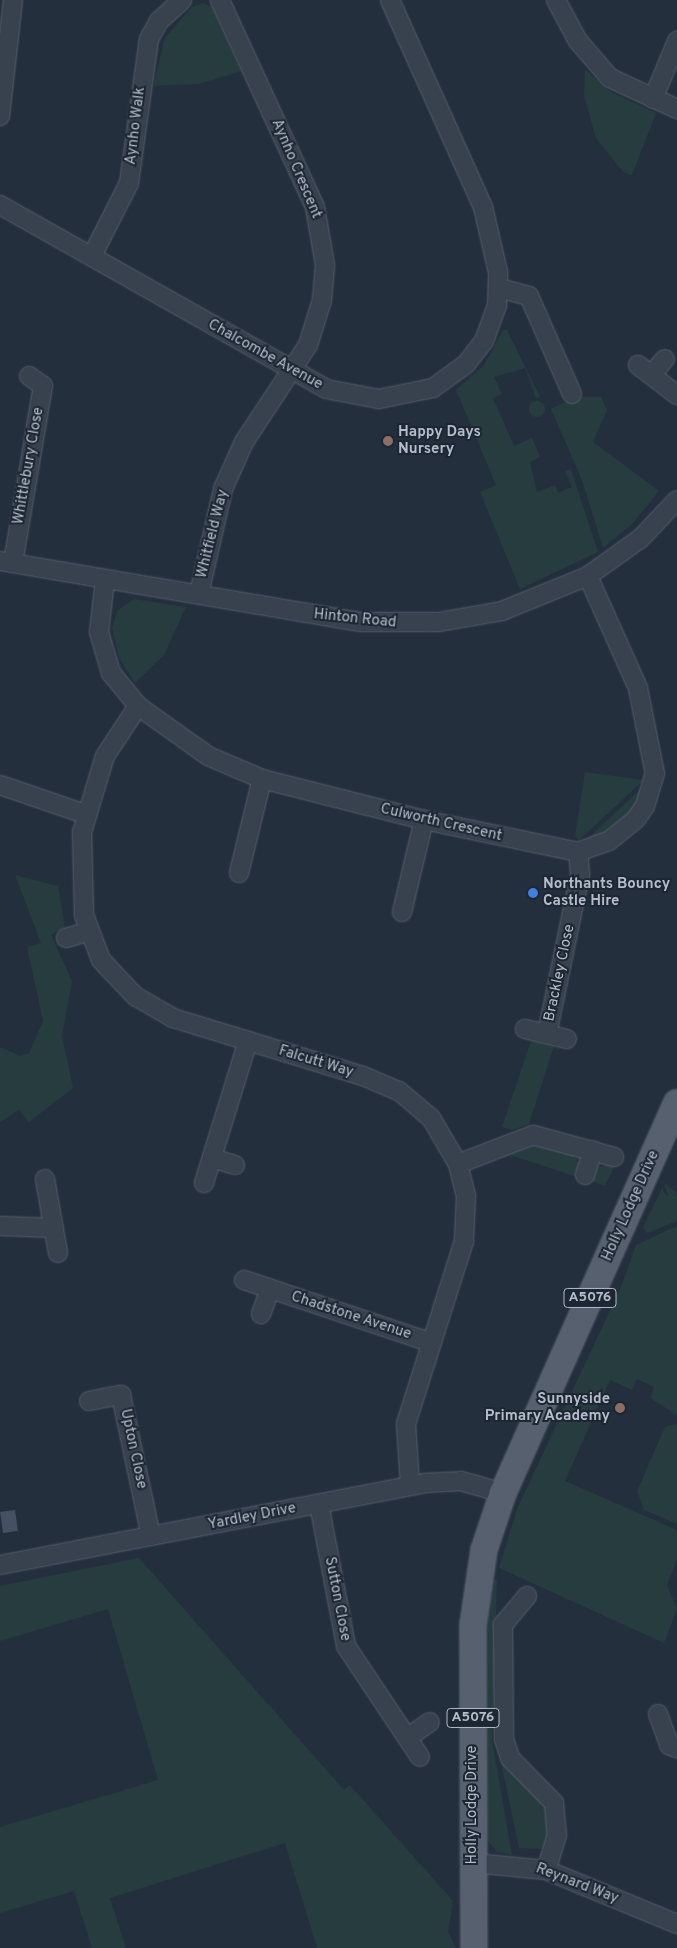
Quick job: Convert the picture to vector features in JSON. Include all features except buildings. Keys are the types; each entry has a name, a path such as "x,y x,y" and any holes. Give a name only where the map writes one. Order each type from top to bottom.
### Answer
{"main road":[{"name":"Holly Lodge Drive","path":"474,1948 475,1601 484,1550 503,1493 677,1103"}],"street":[{"path":"0,116 13,0"},
{"name":"Aynho Walk","path":"92,256 129,183 149,39 159,21 182,0"},
{"name":"Aynho Crescent","path":"220,0 309,193 323,234 322,300 313,332 292,372"},
{"name":"Chalcombe Avenue","path":"0,205 292,372 326,389 363,398 395,398 433,388 455,374 480,346 493,320 499,288 494,246 483,207 390,0"},
{"path":"556,0 578,41 601,69 622,85 677,109"},
{"path":"654,99 677,41"},
{"path":"499,288 529,296 572,394"},
{"path":"665,358 645,370 677,395"},
{"name":"Whitfield Way","path":"198,594 215,513 229,473 258,419 292,372"},
{"name":"Whittlebury Close","path":"6,562 42,386 29,376"},
{"name":"Hinton Road","path":"6,562 361,622 410,624 502,611 588,576 641,538 676,503"},
{"path":"578,852 609,841 636,819 645,806 655,774 638,688 588,576"},
{"name":"Culworth Crescent","path":"105,580 99,619 103,652 118,684 138,706 208,756 262,779 424,820 578,852"},
{"name":"Falcutt Way","path":"138,706 105,756 84,814 79,857 87,932 110,972 147,1005 173,1018 364,1076 399,1091 439,1128 458,1164 466,1195 464,1241 406,1424 410,1485"},
{"path":"239,873 262,779"},
{"path":"0,785 84,814"},
{"path":"402,912 424,820"},
{"name":"Brackley Close","path":"547,1034 580,874 578,852"},
{"path":"66,938 87,932"},
{"name":"Brackley Close","path":"525,1030 567,1039"},
{"path":"204,1183 248,1042"},
{"path":"458,1164 532,1135 614,1157"},
{"path":"585,1175 593,1150"},
{"path":"212,1158 235,1165"},
{"path":"45,1179 58,1254"},
{"path":"0,1226 35,1231 54,1228"},
{"name":"Chadstone Avenue","path":"244,1280 432,1343"},
{"path":"261,1314 270,1289"},
{"name":"Upton Close","path":"89,1402 121,1395 151,1536"},
{"name":"Yardley Drive","path":"0,1566 410,1485 461,1481 503,1493"},
{"name":"Sutton Close","path":"319,1504 346,1646 410,1736 420,1757"},
{"path":"527,1596 503,1626 504,1739 510,1758 554,1803 557,1835 546,1870"},
{"path":"658,1714 670,1744 677,1748"},
{"path":"410,1736 430,1722"},
{"name":"Reynard Way","path":"473,1864 546,1870 677,1924"}],"green space":[{"path":"203,3 212,7 241,71 199,84 153,86 165,38 192,7"},
{"path":"585,69 609,91 656,113 632,175 623,172 596,138 584,96"},
{"path":"503,330 507,330 540,397 536,398 525,368 494,377 502,394 493,398 514,446 532,438 540,457 530,462 537,492 555,485 558,493 572,487 565,471 571,469 598,552 520,589 480,492 496,485 456,390 484,365"},
{"path":"574,397 601,397 607,410 593,442 659,491 631,525 603,548 582,480 551,409"},
{"path":"534,401 540,401 545,406 543,415 534,417 529,412 529,406"},
{"path":"134,599 186,607 164,655 135,683 119,658 112,628 117,611"},
{"path":"585,772 644,780 579,840 575,836"},
{"path":"646,784 639,802 618,827 582,844"},
{"path":"15,875 58,886 65,927 51,935 72,981 62,1036 73,1088 29,1122 19,1110 0,1122 0,1047 20,1056 29,1053 43,1021 27,947 41,943"},
{"path":"531,1041 554,1046 529,1124 512,1130 502,1127"},
{"path":"536,1142 571,1152 579,1163 577,1177 504,1153"},
{"path":"607,1164 615,1165 605,1186 591,1181 596,1169"},
{"path":"664,1183 677,1193 677,1221 647,1233 643,1228 663,1186 663,1191 668,1196"},
{"name":"Sunnyside Primary Academy","path":"677,1226 677,1415 650,1398 654,1387 637,1379 632,1390 610,1380 565,1481 677,1530 677,1559 667,1585 677,1609 664,1643 499,1568 517,1509 621,1287 636,1245"},
{"path":"676,1424 677,1524 644,1510 637,1491 665,1427"},
{"path":"139,1558 344,1790 350,1785 453,1901 448,1932 456,1948 317,1948 285,1843 110,1898 126,1948 92,1948 74,1891 0,1913 0,1827 158,1780 108,1609 0,1641 0,1586"},
{"path":"488,1577 497,1580 492,1740 512,1855 497,1852 484,1835 483,1638"},
{"path":"499,1753 545,1800 551,1829 542,1849 519,1848"}],"place":[{"name":"Happy Days Nursery","path":"388,441"},
{"name":"Northants Bouncy Castle Hire","path":"533,893"},
{"name":"Sunnyside Primary Academy","path":"620,1408"}]}
